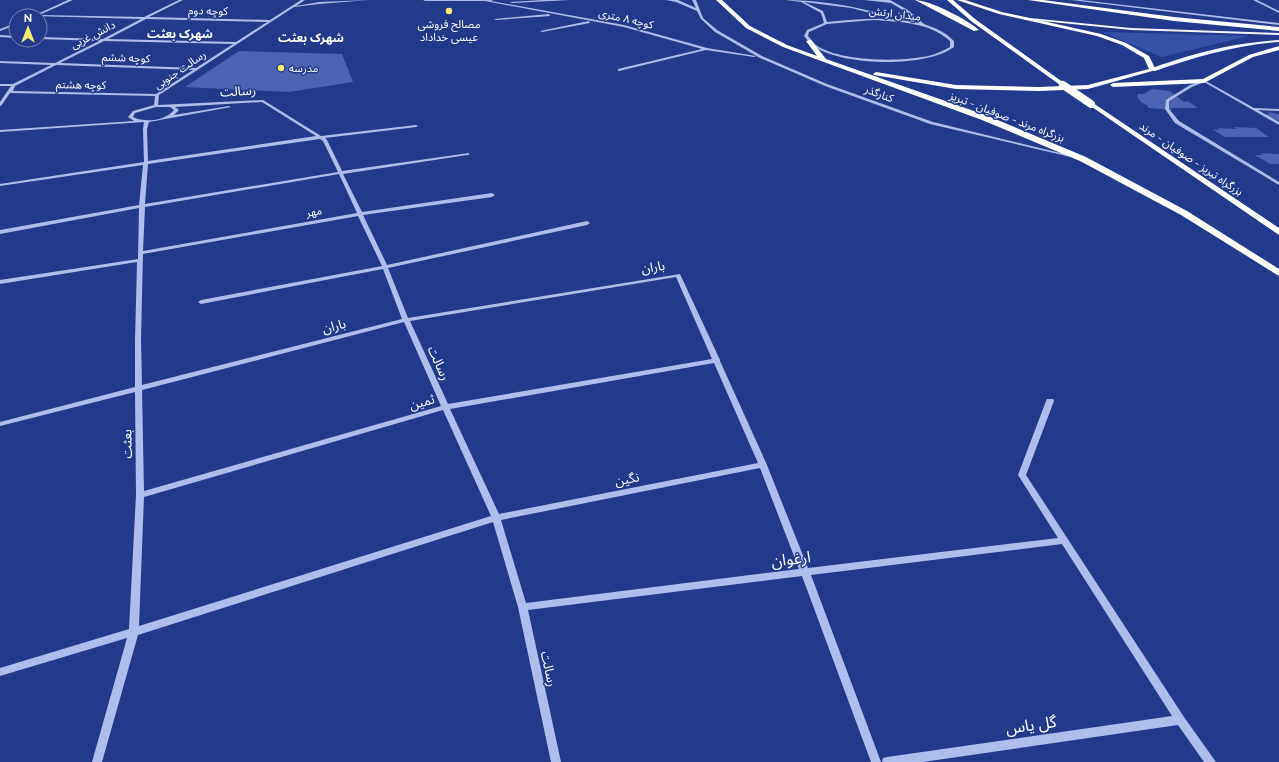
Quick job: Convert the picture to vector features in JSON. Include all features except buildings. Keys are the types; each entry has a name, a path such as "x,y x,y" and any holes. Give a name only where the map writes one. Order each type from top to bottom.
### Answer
{"highway":[{"name":"بزرگراه مرند - صوفیان - تبریز","path":"719,0 748,27 771,39 826,62 984,118 1083,159 1184,213 1279,273"},
{"path":"918,0 935,7 1034,64"},
{"path":"950,0 973,20 1034,64"},
{"path":"960,0 1001,13 1099,35 1124,44 1147,57 1153,70 1088,87"},
{"path":"1031,0 1174,19 1279,29"},
{"path":"771,39 829,52"},
{"path":"809,41 826,62 867,72 956,87 1039,89 1204,82 1250,56 1279,48"},
{"name":"بزرگراه تبریز - صوفیان - مرند","path":"1034,64 1279,232"}],"main road":[{"path":"1022,18 1131,29 1279,34"},
{"path":"1244,33 1263,39 1257,42"},
{"path":"1153,70 1229,46 1279,41"}],"street":[{"path":"48,10 71,0"},
{"name":"دانش غربی","path":"13,86 181,0"},
{"name":"رسالت جنوبی","path":"156,106 157,95 302,0"},
{"path":"287,10 319,3 367,0"},
{"path":"425,0 499,0"},
{"path":"488,0 512,2 568,0"},
{"name":"کوچه ۸ متری","path":"488,0 624,26 707,49 761,57"},
{"path":"668,0 677,1 697,10"},
{"path":"787,0 815,1 852,8 909,23"},
{"path":"796,0 822,12 826,23"},
{"path":"866,0 892,2"},
{"path":"888,0 908,11 924,26"},
{"path":"1073,0 1279,24"},
{"path":"1254,0 1279,12"},
{"name":"کنارگذر","path":"694,2 702,18 716,31 761,57 826,85 932,123 1083,159"},
{"path":"496,19 559,14"},
{"name":"کوچه دوم","path":"48,16 269,21"},
{"name":"میدان ارتش","path":"873,19 909,23 924,26 947,36 952,41 952,47 947,52 937,56 904,60 864,59 829,52 809,41 806,36 808,30 826,23 840,20 873,19"},
{"path":"542,31 594,21"},
{"path":"48,38 236,43"},
{"path":"619,70 707,49"},
{"name":"کوچه ششم","path":"0,62 196,69"},
{"path":"1279,124 1204,82 1191,86 1167,101 1168,109 1177,122 1279,184"},
{"path":"0,85 13,86 0,105"},
{"name":"کوچه هشتم","path":"13,86 11,92 157,95"},
{"path":"0,131 147,121 263,101"},
{"name":"رسالت","path":"147,121 133,119 130,117 140,109 156,106 263,101 325,140 385,267 406,320 496,518 523,607 556,762"},
{"path":"164,118 175,113 177,110 171,106"},
{"path":"1253,109 1279,110"},
{"name":"بعثت","path":"97,762 134,632 140,495 138,389 142,205 146,162 145,129 147,121"},
{"path":"0,185 146,162 322,137 416,126"},
{"path":"0,232 142,205 341,172 467,154"},
{"name":"مهر","path":"0,282 360,214 492,195"},
{"path":"201,302 385,267 587,222"},
{"name":"باران","path":"0,424 406,320 678,275 718,360"},
{"path":"718,360 763,465 805,572 876,762"},
{"name":"ثمین","path":"140,495 446,407 718,360"},
{"path":"1050,401 1022,475 1180,720 1210,762"},
{"name":"نگین","path":"0,672 134,632 496,518 763,465"},
{"name":"ارغوان","path":"523,607 1064,540"},
{"name":"گل یاس","path":"887,762 1180,720"}],"shaded area":[{"path":"1102,32 1248,36 1162,57"}],"place":[{"name":"مصالح فروشی عیسی خداداد","path":"449,11"},
{"name":"مدرسه","path":"281,68"}],"district":[{"name":"شهرک بعثت","path":"180,34"},
{"name":"شهرک بعثت","path":"311,38"}]}
